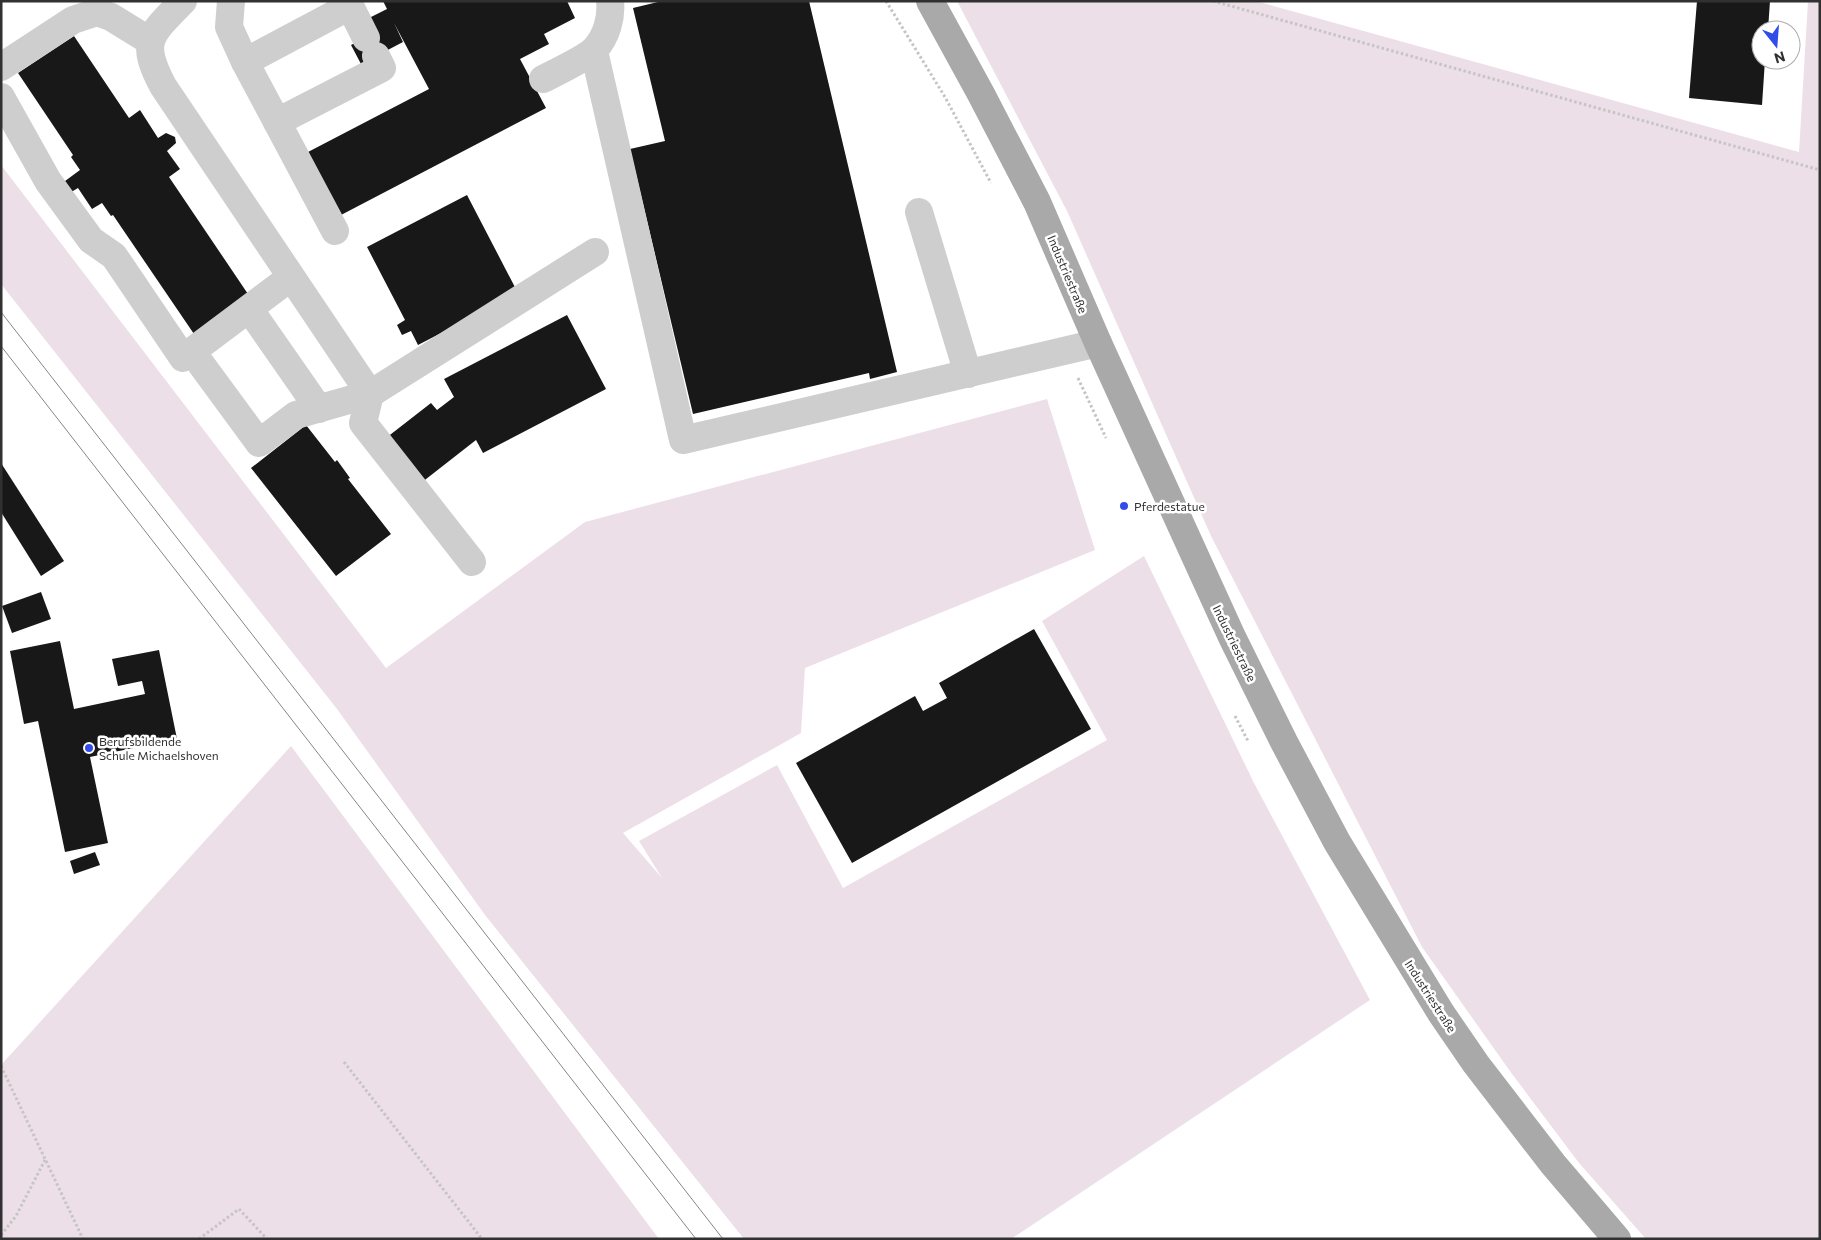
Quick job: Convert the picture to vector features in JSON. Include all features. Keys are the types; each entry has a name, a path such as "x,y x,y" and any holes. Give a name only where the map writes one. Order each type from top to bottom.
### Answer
{"main road":[{"name":"Industriestraße","path":"930,1 1037,202 1098,344 1232,637 1284,742 1337,842 1441,1013 1476,1064 1553,1164 1617,1239"}],"lane":[{"path":"183,1 162,23 150,41 149,52 153,67 163,86 370,394 363,424 472,562"},
{"path":"231,1 229,27 245,62 335,231"},
{"path":"543,79 594,51 605,34 609,18 610,1"},
{"path":"245,62 350,6 382,68 277,122"},
{"path":"1,67 73,20 97,12 111,17 150,41"},
{"path":"594,51 683,440 1098,344"},
{"path":"1,97 48,181 91,240 114,256 183,358 291,277"},
{"path":"919,212 968,374"},
{"path":"202,364 259,443 296,415 370,394 595,252"},
{"path":"256,320 319,409"}],"path":[{"path":"1213,1 1820,170"},
{"path":"344,1062 482,1239"},
{"path":"1,1066 83,1239"},
{"path":"1,1235 16,1216 45,1159"},
{"path":"200,1239 239,1210 267,1239"}],"shaded area":[{"path":"957,1 1256,1 1799,152 1808,1 1820,1 1820,1239 1646,1239 1579,1163 1512,1074 1422,947 1211,536 1067,211"},
{"path":"1,165 386,668 585,522 1047,399 1095,550 805,668 801,733 623,833 662,878 639,841 777,765 843,888 1107,740 1042,621 1144,556 1254,783 1370,1000 1011,1239 744,1239 485,915 337,709 1,284"},
{"path":"291,746 659,1239 1,1239 1,1065"}],"building":[{"path":"383,1 567,1 575,18 544,34 549,44 520,59 546,108 341,215 308,152 429,89 394,23 403,42 361,64 351,45 374,33 367,19 387,9"},
{"path":"662,1 809,1 897,372 870,379 869,373 693,414 630,149 665,141 633,8"},
{"path":"1697,1 1770,1 1769,20 1751,20 1751,70 1764,70 1762,105 1689,98"},
{"path":"74,36 129,118 140,110 158,138 166,133 175,137 176,143 167,151 180,169 169,177 250,297 194,334 113,215 111,216 102,203 92,209 78,188 68,194 61,184 80,170 71,157 73,155 18,73"},
{"path":"467,195 518,293 418,345 411,331 402,335 397,325 405,320 367,247"},
{"path":"567,315 606,389 483,453 476,440 421,483 386,438 431,403 437,410 454,397 444,379"},
{"path":"306,425 335,462 337,460 350,478 348,479 391,534 336,576 251,468"},
{"path":"1,463 64,561 41,576 1,512"},
{"path":"41,592 51,619 12,633 2,606"},
{"path":"1034,629 1091,729 852,863 796,763 915,696 923,711 947,698 939,683"},
{"name":"Berufsbildende Schule Michaelshoven","path":"60,641 74,709 145,694 142,681 118,686 112,659 159,650 177,739 90,757 108,843 65,852 38,721 24,724 10,651"},
{"path":"95,852 100,865 74,874 70,861"}],"tram line":[{"path":"1,312 723,1239"},
{"path":"1,346 696,1239"}],"place":[{"name":"Pferdestatue","path":"1124,506"},
{"name":"Berufsbildende Schule Michaelshoven","path":"89,748"}]}
